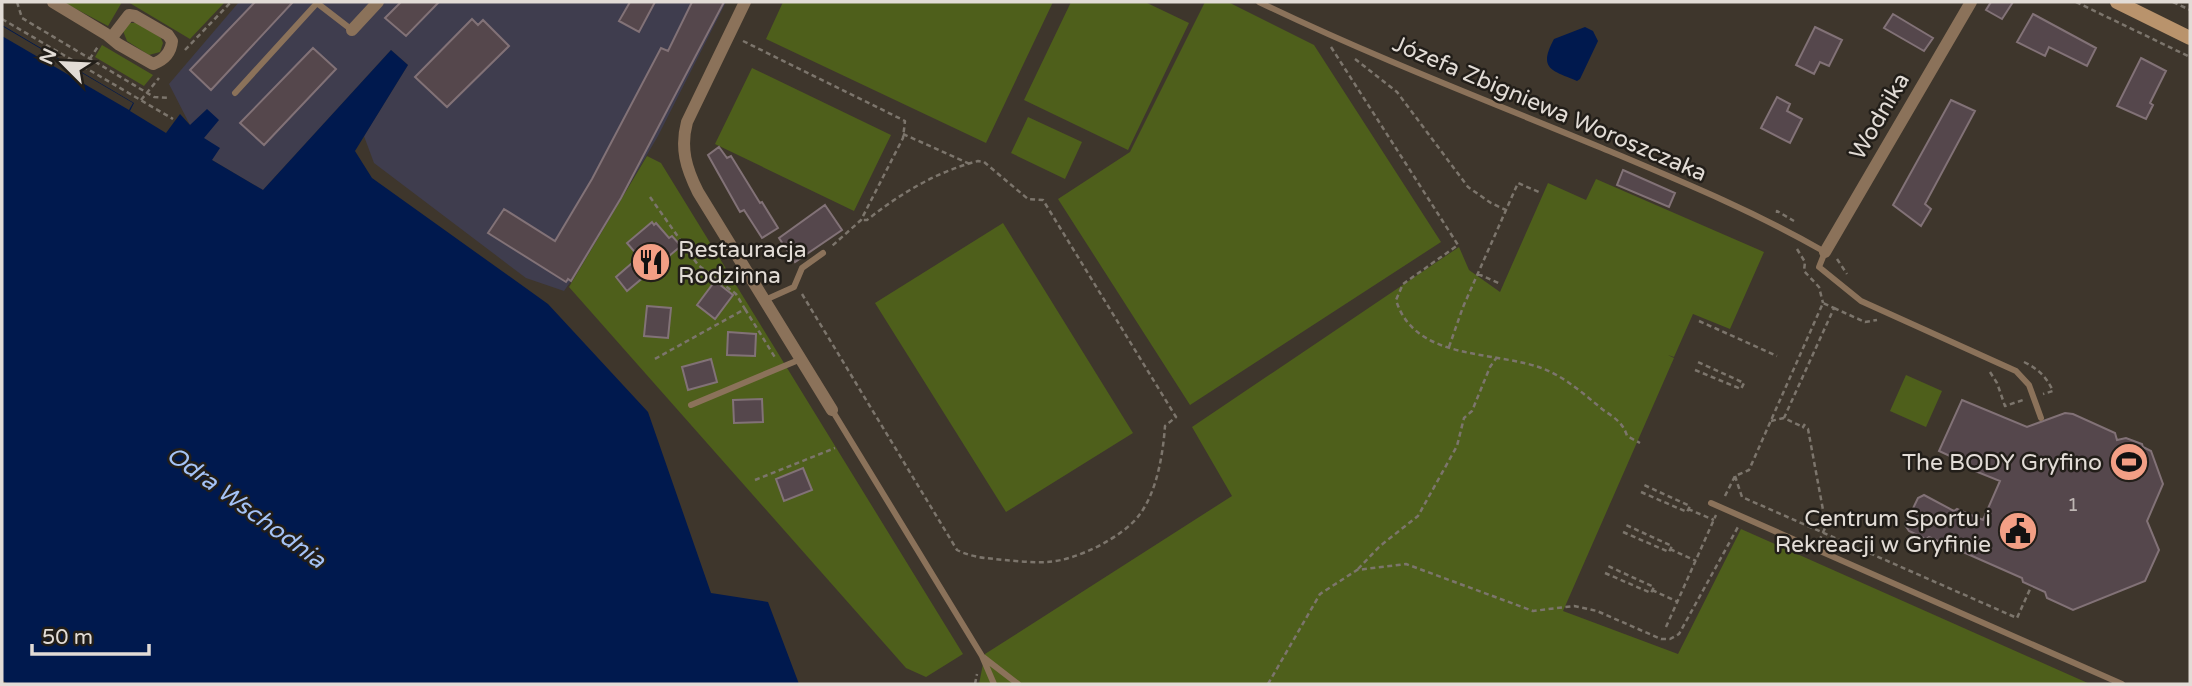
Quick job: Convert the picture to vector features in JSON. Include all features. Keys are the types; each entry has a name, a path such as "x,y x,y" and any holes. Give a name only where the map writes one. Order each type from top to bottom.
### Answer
{"street":[{"path":"53,2 153,64 159,62 171,49 172,41 168,35 135,16 129,15 109,36"},
{"path":"352,30 378,2"},
{"path":"744,2 688,121 684,150 690,176 698,192 832,410"},
{"name":"Wodnika","path":"1830,254 1971,2"},
{"path":"2117,2 2190,38"}],"lane":[{"name":"Józefa Zbigniewa Woroszczaka","path":"1259,2 1323,33 1773,222 1830,254"},
{"path":"235,93 317,3 352,30"},
{"path":"765,300 793,287 802,268 823,253"},
{"path":"1830,254 1819,267 1861,301 2016,371 2029,385 2041,418"},
{"path":"691,405 801,359"},
{"path":"832,410 982,656 994,684"},
{"path":"1711,503 2122,684"},
{"path":"982,656 1018,684"}],"path":[{"path":"17,2 22,18 154,97 169,98"},
{"path":"2076,2 2190,57"},
{"path":"2174,2 2190,10"},
{"path":"2,19 173,118"},
{"path":"1323,33 1458,245 1403,284 1396,300 1404,319 1417,334 1449,348 1535,366 1556,375 1591,399 1624,426 1627,436 1640,443"},
{"path":"85,67 109,36"},
{"path":"740,40 905,121 903,134 861,220 823,253"},
{"path":"1354,58 1397,92 1468,187 1490,203 1506,210"},
{"path":"903,134 970,164"},
{"path":"795,283 957,551 972,557 1048,563 1079,555 1125,531 1141,513 1151,492 1163,449 1165,426 1176,417 1043,200 1028,199 984,162 970,164 922,182 867,220 861,220"},
{"path":"1449,348 1518,183 1541,193"},
{"path":"650,197 698,265 736,294 781,368"},
{"path":"1773,222 1777,211 1802,227"},
{"path":"1666,627 1735,476 1749,470 1823,303 1819,287 1804,271 1803,256 1791,243"},
{"path":"1830,254 1852,278"},
{"path":"1478,274 1501,284"},
{"path":"1823,303 1865,322 1881,321"},
{"path":"1784,418 1833,308"},
{"path":"653,360 745,309"},
{"path":"1699,321 1777,356"},
{"path":"1268,684 1320,594 1357,570 1380,546 1418,516 1457,446 1464,418 1472,411 1490,367 1497,357"},
{"path":"1982,366 1992,373 2005,406 2053,391 2045,375 2014,358"},
{"path":"1695,369 1741,389 1744,383 1698,362"},
{"path":"1771,421 1784,418 1808,429 1826,526 1815,549"},
{"path":"755,480 835,448"},
{"path":"1735,476 1742,497 2017,618 2031,587"},
{"path":"1644,485 1690,506 1688,509"},
{"path":"1641,492 1687,512 1688,509"},
{"path":"1688,509 1714,520"},
{"path":"1357,570 1406,564 1533,611 1574,606 1597,611 1661,639 1670,639 1679,634 1744,517"},
{"path":"1626,525 1672,546 1670,549"},
{"path":"1623,532 1669,552 1670,549"},
{"path":"1670,549 1696,561"},
{"path":"1608,566 1654,587 1652,590"},
{"path":"1605,573 1651,593 1652,590"},
{"path":"1652,590 1678,602"}],"shaded area":[{"path":"239,2 726,2 658,136 564,291 526,278 374,163 364,136 408,65 391,50 263,190 212,160 204,138 190,125 169,84"}],"green space":[{"path":"63,2 122,2 108,26"},
{"path":"128,2 225,2 190,39"},
{"path":"783,2 1053,2 986,143 766,39"},
{"path":"1071,2 1145,2 1189,23 1128,150 1024,100"},
{"path":"1205,2 1228,2 1314,45 1441,242 1190,405 1058,199 1130,152"},
{"path":"130,23 138,23 161,38 163,43 160,52 149,55 127,41 123,31"},
{"path":"102,45 153,75 144,86 95,57"},
{"path":"752,68 891,135 854,211 715,144"},
{"path":"1028,117 1082,142 1065,179 1011,153"},
{"path":"647,156 661,163 963,654 926,677 906,668 569,287"},
{"path":"1596,179 1764,252 1730,329 1693,314 1674,357 1668,355 1674,358 1563,611 1678,654 1741,529 2090,684 979,684 985,654 1232,496 1192,427 1459,247 1469,270 1500,292 1548,183 1586,200"},
{"path":"1003,223 1133,433 1006,512 875,303"},
{"path":"1906,375 1942,391 1926,427 1890,411"}],"water":[{"name":"Odra Wschodnia","path":"2,25 134,103 130,111 166,133 180,114 190,125 207,109 219,120 204,138 220,148 212,160 263,190 391,50 408,65 355,151 372,178 548,304 648,412 711,593 768,602 799,684 8,684 2,680"},
{"path":"1585,27 1593,31 1598,41 1577,81 1554,71 1547,63 1547,57 1554,39"}],"pier":[{"path":"2,26 133,103 129,110 2,36"}],"building":[{"path":"255,2 293,2 211,90 190,70"},
{"path":"401,2 439,2 406,36 385,18"},
{"path":"630,2 655,2 639,32 619,21"},
{"path":"692,2 724,2 621,198 571,281 568,279 566,282 488,233 504,209 555,241 592,179 661,48 668,51"},
{"path":"1991,2 2013,2 2002,19 1986,10"},
{"path":"1893,14 1933,38 1924,51 1884,28"},
{"path":"2033,14 2096,48 2087,66 2049,47 2045,56 2017,42"},
{"path":"472,19 478,25 483,20 509,46 447,107 415,77"},
{"path":"1815,27 1842,40 1829,66 1820,62 1814,74 1796,65"},
{"path":"313,48 336,69 264,145 240,123"},
{"path":"2141,58 2166,71 2150,103 2153,105 2146,119 2117,106"},
{"path":"1777,97 1790,104 1787,111 1802,119 1790,143 1761,128"},
{"path":"1951,100 1975,111 1925,204 1931,209 1921,226 1893,205"},
{"path":"719,147 727,158 731,156 778,228 762,238 744,210 740,212 708,155"},
{"path":"1623,170 1675,193 1669,207 1617,185"},
{"path":"825,205 842,230 795,262 779,238"},
{"path":"652,222 681,246 627,291 616,277 639,257 627,243"},
{"path":"715,281 733,295 715,319 697,305"},
{"path":"647,306 671,308 668,338 644,336"},
{"path":"728,332 756,334 755,356 727,355"},
{"path":"711,359 717,382 688,390 682,367"},
{"path":"762,399 763,422 734,423 733,400"},
{"path":"1962,400 2027,427 2065,413 2073,414 2115,433 2117,440 2126,438 2151,451 2163,484 2147,521 2159,550 2145,581 2073,610 2047,598 2045,592 2023,582 2022,578 1929,537 1926,539 1909,531 1905,525 1918,498 1924,495 1954,511 1957,509 1983,520 2000,481 1965,467 1963,462 1939,451"},
{"path":"803,468 812,490 784,501 776,479"}],"place":[{"name":"Restauracja Rodzinna","path":"651,262"},
{"name":"The BODY Gryfino","path":"2129,462"},
{"name":"Centrum Sportu i Rekreacji w Gryfinie","path":"2018,531"}]}
